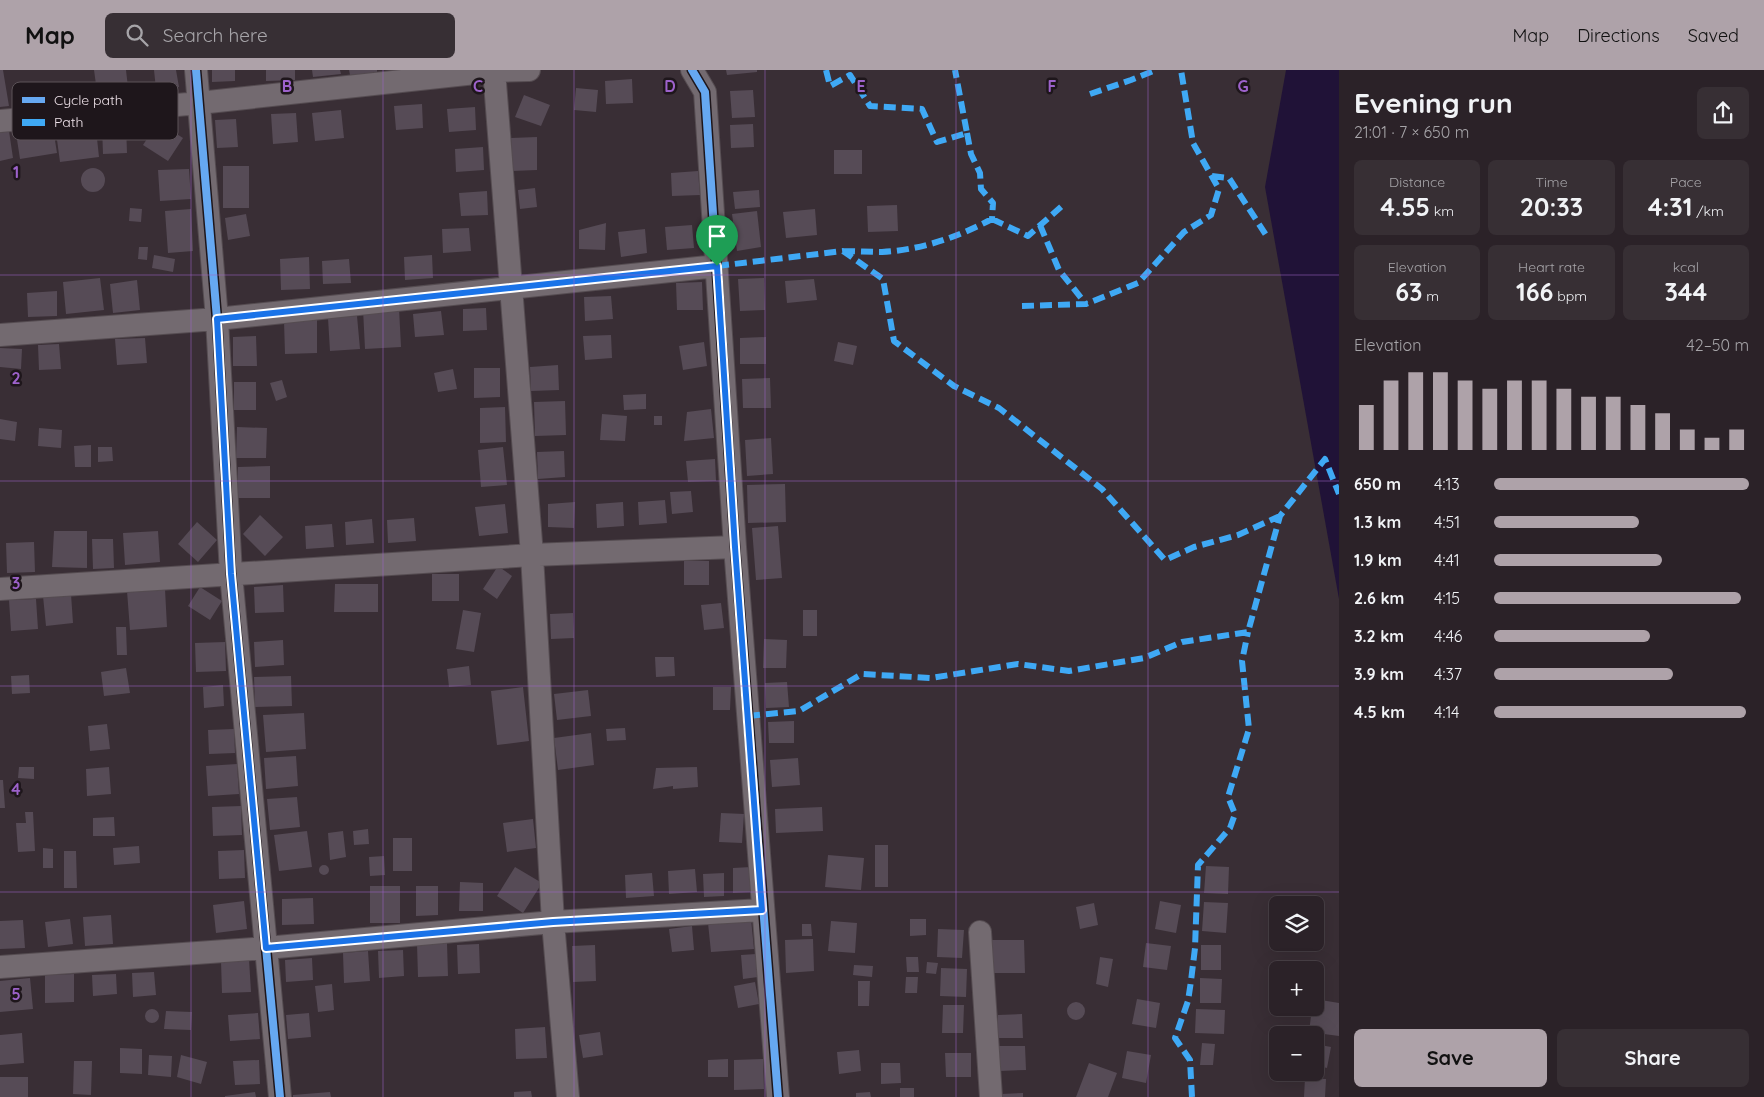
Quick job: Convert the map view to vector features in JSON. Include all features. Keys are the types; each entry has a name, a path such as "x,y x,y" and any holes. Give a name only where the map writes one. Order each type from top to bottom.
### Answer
{"street":[{"path":"196,70 217,319 231,574 280,1097"},
{"path":"178,105 494,71 528,70"},
{"path":"692,70 705,92 735,547 778,1097"},
{"path":"494,71 532,555 553,922 568,1097"},
{"path":"0,336 217,319 717,266"},
{"path":"0,589 532,555 735,547"},
{"path":"0,967 266,948 553,922 762,910"},
{"path":"980,932 991,1097"}],"shaded area":[{"path":"1286,70 1339,70 1339,599 1265,187"}],"building":[{"path":"0,70 3,70 9,106 0,107"},
{"path":"94,70 126,70 127,82 96,82"},
{"path":"154,70 176,70 179,87 178,82 155,82"},
{"path":"212,70 235,70 235,81 212,82"},
{"path":"266,70 295,70 295,80 266,81"},
{"path":"312,70 340,70 341,74 313,77"},
{"path":"349,70 377,70 377,73 350,75"},
{"path":"726,70 757,70 757,72 727,75"},
{"path":"632,79 633,103 606,104 605,81"},
{"path":"576,88 598,90 596,112 574,110"},
{"path":"753,90 755,117 732,118 730,91"},
{"path":"524,95 550,105 541,126 515,117"},
{"path":"422,104 423,128 396,130 394,106"},
{"path":"475,107 476,130 449,132 447,109"},
{"path":"341,110 344,138 315,141 312,113"},
{"path":"296,113 298,142 273,144 271,114"},
{"path":"236,119 238,147 217,148 215,120"},
{"path":"753,124 754,147 731,148 730,125"},
{"path":"9,131 13,158 0,161 0,133"},
{"path":"178,135 183,138 168,161 143,145 146,140 178,140"},
{"path":"537,137 537,170 512,171 511,138"},
{"path":"17,140 55,140 57,153 20,159"},
{"path":"57,140 97,140 99,157 60,162"},
{"path":"102,140 127,140 127,153 103,154"},
{"path":"483,147 484,170 456,172 455,149"},
{"path":"834,150 862,150 862,174 834,174"},
{"path":"223,166 249,166 249,208 223,208"},
{"path":"93,168 102,171 105,180 102,189 93,192 84,189 81,180 84,171"},
{"path":"189,169 191,199 160,201 158,170"},
{"path":"698,171 700,195 672,196 671,173"},
{"path":"535,188 537,207 520,209 518,190"},
{"path":"759,190 760,207 735,209 733,192"},
{"path":"487,191 488,215 461,216 459,193"},
{"path":"897,205 898,231 868,232 867,206"},
{"path":"130,208 142,209 141,222 129,221"},
{"path":"191,209 193,251 168,253 165,211"},
{"path":"815,209 817,235 786,238 783,212"},
{"path":"757,211 761,247 737,251 732,214"},
{"path":"246,214 250,236 228,240 225,218"},
{"path":"606,223 605,250 579,249 579,230"},
{"path":"692,225 694,248 667,250 665,227"},
{"path":"469,228 471,251 443,253 442,229"},
{"path":"645,229 647,253 621,257 618,232"},
{"path":"139,247 148,247 147,260 138,259"},
{"path":"154,255 175,259 173,272 152,268"},
{"path":"432,255 433,278 405,280 404,257"},
{"path":"309,257 310,289 281,290 280,259"},
{"path":"349,259 351,283 323,284 322,261"},
{"path":"100,278 104,310 66,314 63,282"},
{"path":"764,278 765,310 740,311 738,279"},
{"path":"814,279 817,300 787,303 785,281"},
{"path":"137,280 140,310 113,313 110,284"},
{"path":"702,282 703,310 677,310 676,283"},
{"path":"57,291 57,316 28,317 27,293"},
{"path":"611,296 613,319 585,321 584,297"},
{"path":"399,308 401,347 365,349 363,309"},
{"path":"486,308 487,330 463,331 463,309"},
{"path":"441,311 444,335 415,337 413,314"},
{"path":"357,316 360,349 330,351 328,318"},
{"path":"317,320 317,353 285,354 284,321"},
{"path":"611,335 612,358 585,360 583,336"},
{"path":"256,336 257,366 233,366 233,337"},
{"path":"766,337 766,364 740,364 740,338"},
{"path":"145,338 147,363 117,365 115,339"},
{"path":"704,342 707,366 683,370 679,346"},
{"path":"838,342 857,346 853,365 834,361"},
{"path":"59,344 61,369 39,370 38,345"},
{"path":"0,348 22,349 21,369 0,367"},
{"path":"558,365 559,390 531,391 530,367"},
{"path":"474,368 500,368 500,397 474,398"},
{"path":"453,369 457,389 438,392 434,373"},
{"path":"770,378 771,408 743,408 742,379"},
{"path":"282,380 287,397 276,401 270,383"},
{"path":"234,382 256,382 256,410 234,410"},
{"path":"646,394 646,409 624,410 623,395"},
{"path":"565,401 566,435 535,436 534,402"},
{"path":"505,407 506,442 480,443 480,408"},
{"path":"711,409 714,438 684,441 687,412"},
{"path":"602,414 627,416 625,441 600,440"},
{"path":"654,416 662,416 662,425 654,425"},
{"path":"0,419 17,422 15,441 0,439"},
{"path":"237,427 267,428 266,458 236,458"},
{"path":"39,428 62,430 61,448 38,446"},
{"path":"771,438 773,474 747,476 745,440"},
{"path":"91,445 91,467 75,467 74,446"},
{"path":"98,447 112,447 113,461 98,462"},
{"path":"503,447 507,485 481,487 478,450"},
{"path":"564,451 565,477 538,479 537,452"},
{"path":"715,459 716,481 688,482 686,461"},
{"path":"270,466 270,498 238,498 238,467"},
{"path":"785,484 786,522 748,523 747,485"},
{"path":"691,491 693,512 672,514 670,492"},
{"path":"665,500 667,523 639,525 638,502"},
{"path":"575,502 574,528 548,527 548,504"},
{"path":"623,502 624,526 597,528 596,504"},
{"path":"505,504 508,533 479,536 475,507"},
{"path":"260,515 283,537 265,556 243,534"},
{"path":"414,518 416,541 388,543 387,520"},
{"path":"372,519 374,543 346,545 345,522"},
{"path":"197,522 217,540 198,562 178,544"},
{"path":"332,524 334,547 306,549 305,526"},
{"path":"778,526 782,578 756,580 752,528"},
{"path":"54,531 87,531 87,568 52,567"},
{"path":"158,531 160,562 125,565 123,533"},
{"path":"92,539 113,539 114,568 93,569"},
{"path":"34,542 35,572 7,573 6,543"},
{"path":"684,561 709,561 709,585 684,585"},
{"path":"498,566 512,576 497,599 483,589"},
{"path":"432,574 459,574 459,601 432,601"},
{"path":"335,584 378,584 378,612 334,612"},
{"path":"283,585 284,612 255,613 254,587"},
{"path":"200,587 222,601 210,620 188,606"},
{"path":"165,589 167,627 130,630 127,591"},
{"path":"71,594 73,623 46,626 43,596"},
{"path":"36,599 38,629 11,631 9,600"},
{"path":"721,603 724,628 704,630 701,605"},
{"path":"463,610 481,613 474,652 456,649"},
{"path":"803,610 817,610 817,636 803,636"},
{"path":"573,613 574,638 551,639 550,614"},
{"path":"116,627 126,627 127,655 117,655"},
{"path":"764,639 787,640 786,668 763,668"},
{"path":"283,640 284,665 255,667 254,642"},
{"path":"225,642 226,671 196,672 195,643"},
{"path":"655,657 674,657 675,676 656,677"},
{"path":"469,666 471,685 449,687 447,669"},
{"path":"126,668 130,693 104,696 101,672"},
{"path":"29,675 30,693 12,694 11,676"},
{"path":"291,676 292,706 255,707 254,677"},
{"path":"787,682 789,707 766,708 765,683"},
{"path":"223,685 224,706 204,708 203,687"},
{"path":"523,687 529,741 497,745 491,691"},
{"path":"713,687 731,687 730,710 713,710"},
{"path":"588,690 591,716 557,720 554,694"},
{"path":"304,713 306,749 266,752 263,715"},
{"path":"794,721 794,743 769,743 768,722"},
{"path":"107,724 110,749 90,751 88,726"},
{"path":"625,728 626,740 607,741 606,729"},
{"path":"234,729 235,753 209,754 208,730"},
{"path":"591,733 594,765 558,770 554,738"},
{"path":"296,756 298,786 266,789 264,758"},
{"path":"798,758 800,785 772,787 770,760"},
{"path":"237,764 239,794 208,796 206,766"},
{"path":"19,767 34,767 34,779 18,778"},
{"path":"109,767 111,794 87,796 86,769"},
{"path":"697,767 698,787 673,789 673,786 653,789 656,768"},
{"path":"0,780 3,780 5,808 0,808"},
{"path":"297,797 300,827 270,830 267,799"},
{"path":"241,806 242,835 213,836 212,807"},
{"path":"822,807 823,831 776,833 775,809"},
{"path":"25,812 33,812 35,851 18,852 16,823 26,823"},
{"path":"721,813 744,814 742,843 719,842"},
{"path":"114,817 115,836 93,836 93,818"},
{"path":"533,819 536,848 507,852 503,823"},
{"path":"368,829 369,844 354,845 353,831"},
{"path":"307,831 312,867 279,871 274,835"},
{"path":"343,831 346,857 330,860 328,833"},
{"path":"393,838 412,838 412,871 393,871"},
{"path":"875,845 888,845 888,887 875,887"},
{"path":"139,846 140,863 114,865 113,848"},
{"path":"43,848 53,849 53,868 43,868"},
{"path":"244,850 245,878 219,879 218,851"},
{"path":"64,851 76,851 77,888 64,888"},
{"path":"828,855 864,858 861,890 825,887"},
{"path":"384,856 385,875 370,876 369,857"},
{"path":"322,865 326,865 329,870 328,874 322,875 319,872 319,868"},
{"path":"1206,866 1229,867 1228,894 1204,893"},
{"path":"515,867 542,883 523,913 497,896"},
{"path":"751,867 752,892 733,893 733,868"},
{"path":"695,869 697,892 669,894 668,871"},
{"path":"652,873 654,896 626,898 625,875"},
{"path":"724,873 724,896 704,897 703,874"},
{"path":"460,882 483,883 483,911 459,911"},
{"path":"370,886 400,886 400,923 370,923"},
{"path":"416,886 438,886 438,915 416,916"},
{"path":"313,898 314,924 282,925 282,899"},
{"path":"244,901 247,929 216,933 213,905"},
{"path":"1160,901 1181,905 1176,933 1155,929"},
{"path":"1204,902 1228,903 1226,933 1202,931"},
{"path":"1094,903 1098,925 1080,929 1076,907"},
{"path":"111,915 113,944 85,946 83,917"},
{"path":"70,919 73,944 48,947 45,922"},
{"path":"751,919 754,949 711,952 708,923"},
{"path":"910,919 926,919 926,935 910,936"},
{"path":"23,920 25,948 0,949 0,921"},
{"path":"831,921 857,923 855,953 828,951"},
{"path":"802,924 811,924 812,936 802,936"},
{"path":"692,926 694,950 672,952 669,929"},
{"path":"938,929 964,930 962,958 937,957"},
{"path":"813,939 814,971 786,973 785,940"},
{"path":"992,940 1024,940 1025,973 992,973"},
{"path":"447,943 448,976 418,977 417,944"},
{"path":"1146,943 1171,946 1167,970 1143,967"},
{"path":"479,944 480,973 458,974 457,945"},
{"path":"595,945 596,981 573,982 572,946"},
{"path":"1201,945 1221,945 1221,970 1201,970"},
{"path":"403,950 404,976 379,978 378,951"},
{"path":"368,951 370,981 344,983 343,953"},
{"path":"756,954 758,977 743,979 741,955"},
{"path":"906,957 918,957 919,972 907,972"},
{"path":"1100,957 1113,959 1108,987 1096,984"},
{"path":"312,958 313,980 286,982 285,960"},
{"path":"249,959 251,992 222,993 221,961"},
{"path":"927,962 938,963 936,974 926,973"},
{"path":"854,965 873,966 872,977 853,975"},
{"path":"941,968 967,969 966,997 940,996"},
{"path":"154,972 156,995 133,997 132,973"},
{"path":"74,974 74,1002 45,1003 45,975"},
{"path":"116,974 117,994 93,996 92,975"},
{"path":"906,977 918,977 917,993 905,993"},
{"path":"30,978 33,1009 0,1012 0,981"},
{"path":"1200,978 1222,979 1221,1003 1200,1003"},
{"path":"858,981 870,981 869,1006 858,1006"},
{"path":"755,982 759,1004 738,1008 734,986"},
{"path":"332,984 334,1010 318,1012 315,986"},
{"path":"1137,999 1160,1003 1156,1028 1132,1024"},
{"path":"1324,1000 1339,1003 1339,1036 1324,1034 1324,1026 1310,1026 1311,1016 1324,1016"},
{"path":"1076,1002 1082,1005 1085,1011 1082,1017 1076,1020 1070,1017 1067,1011 1070,1005"},
{"path":"943,1005 964,1005 963,1033 942,1033"},
{"path":"149,1009 155,1009 159,1016 155,1023 149,1023 145,1019 145,1013"},
{"path":"1196,1009 1225,1010 1224,1034 1195,1033"},
{"path":"166,1011 192,1012 191,1030 164,1029"},
{"path":"258,1013 260,1039 230,1041 228,1015"},
{"path":"309,1013 311,1037 288,1039 286,1015"},
{"path":"1022,1014 1023,1038 998,1038 998,1015"},
{"path":"545,1027 547,1058 516,1059 515,1029"},
{"path":"600,1032 603,1055 583,1058 579,1035"},
{"path":"22,1033 24,1063 0,1065 0,1035"},
{"path":"1202,1043 1215,1044 1213,1065 1200,1065"},
{"path":"999,1046 1025,1046 1026,1070 999,1071"},
{"path":"1324,1046 1331,1047 1327,1068 1324,1067"},
{"path":"120,1048 142,1049 142,1074 120,1073"},
{"path":"859,1050 861,1071 839,1074 837,1052"},
{"path":"1127,1051 1151,1055 1146,1083 1122,1078"},
{"path":"945,1053 971,1053 971,1077 946,1077"},
{"path":"149,1055 172,1056 171,1077 148,1075"},
{"path":"181,1055 207,1062 201,1084 177,1077"},
{"path":"728,1059 728,1077 708,1077 708,1060"},
{"path":"763,1059 764,1089 734,1090 734,1060"},
{"path":"259,1060 260,1084 235,1085 233,1061"},
{"path":"74,1061 92,1061 91,1095 73,1094"},
{"path":"881,1063 900,1063 901,1083 881,1084"},
{"path":"1089,1063 1117,1073 1108,1097 1076,1097"},
{"path":"0,1077 28,1077 28,1097 0,1097"},
{"path":"1326,1079 1325,1097 1304,1097 1305,1081 1324,1081"},
{"path":"900,1088 914,1088 914,1097 900,1097"},
{"path":"531,1091 532,1097 514,1097 514,1092"},
{"path":"255,1092 256,1097 225,1097 225,1096"},
{"path":"330,1092 331,1097 293,1097 293,1095"},
{"path":"870,1092 871,1097 856,1097 856,1093"},
{"path":"1023,1093 1023,1097 1001,1097 1001,1094"}],"marked path":[{"path":"826,70 830,86 850,75 870,106 922,109 937,142 967,133 955,70"},
{"path":"1090,94 1156,70"},
{"path":"1022,306 1086,304 1138,283 1184,232 1211,215 1219,189 1193,143 1181,70"},
{"path":"967,133 971,154 980,173 981,189 993,203 992,219"},
{"path":"1212,176 1229,178 1268,238"},
{"path":"992,219 1028,236 1062,206"},
{"path":"843,251 882,252 911,249 953,237 992,219"},
{"path":"1040,225 1059,270 1086,304"},
{"path":"717,266 843,251 883,279 894,341 954,386 999,408 1102,489 1165,560 1194,547 1238,535 1280,516"},
{"path":"748,716 799,711 862,674 931,678 1018,664 1069,671 1144,658 1182,642 1248,632 1280,516 1325,459 1339,494"},
{"path":"1192,1097 1190,1060 1175,1038 1188,1001 1191,981 1195,948 1198,865 1230,828 1235,814 1228,797 1249,729 1242,661 1248,632"}],"cycle path":[{"path":"196,70 217,319 231,574 280,1097"},
{"path":"692,70 705,92 735,547 778,1097"}],"route":[{"path":"717,266 735,547 762,910 553,922 266,948 231,574 217,319 717,266"}]}
